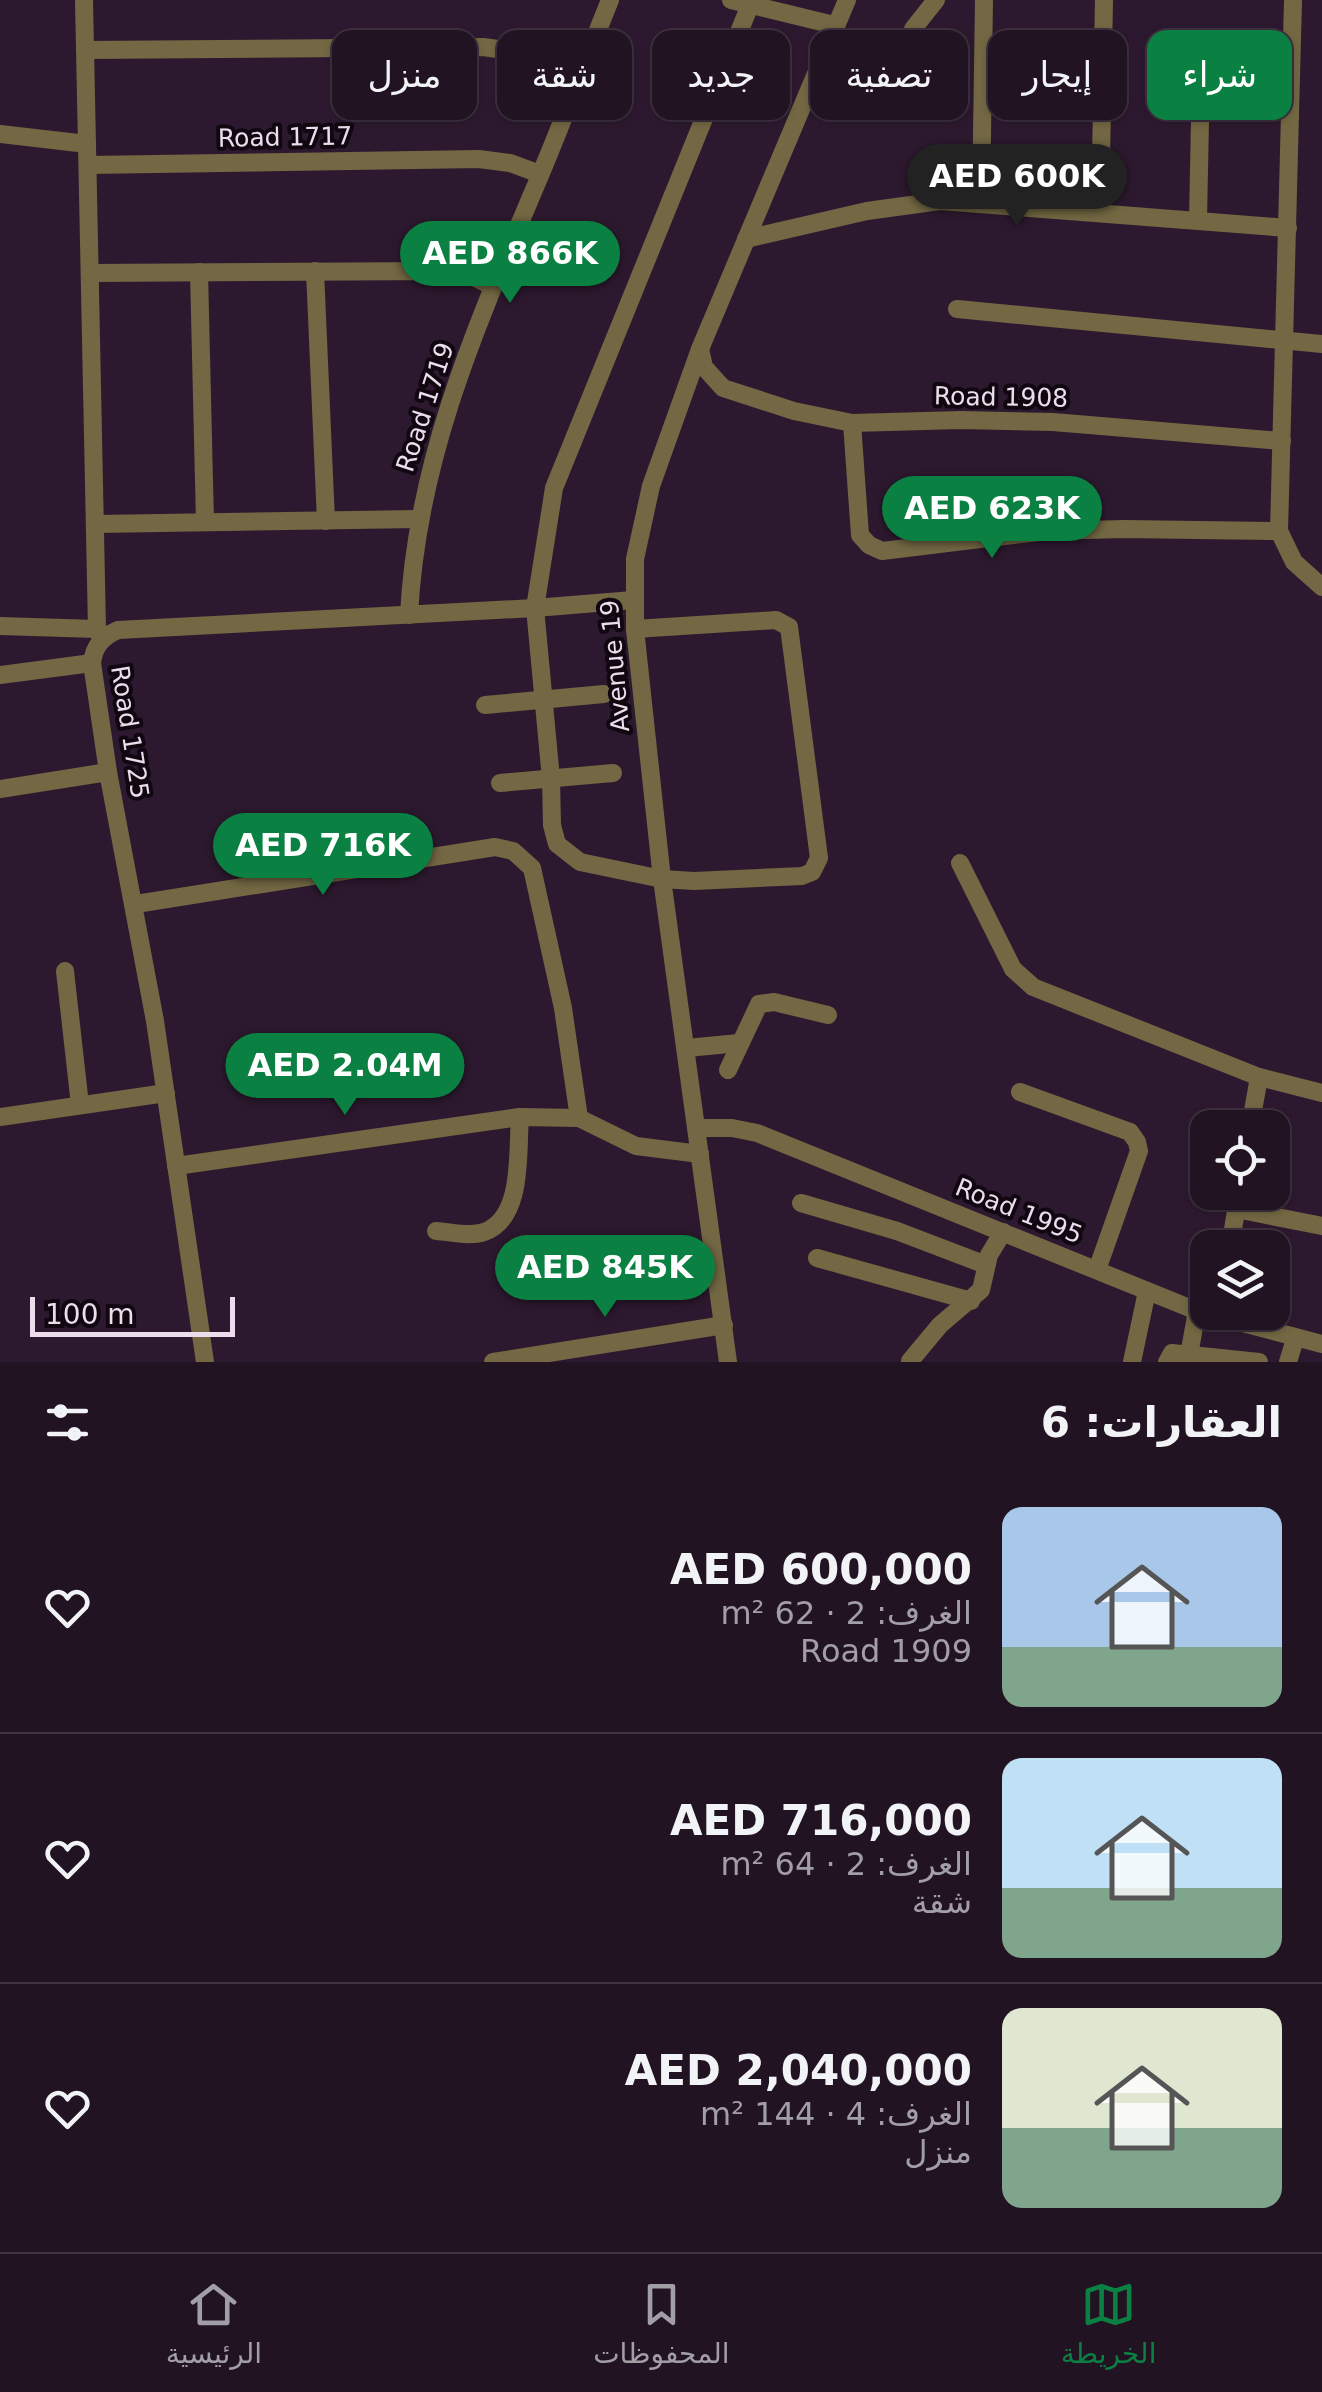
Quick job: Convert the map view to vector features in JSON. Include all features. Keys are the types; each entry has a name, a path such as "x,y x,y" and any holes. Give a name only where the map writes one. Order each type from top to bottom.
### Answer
{"street":[{"path":"0,626 99,634 84,0"},
{"name":"Road 1719","path":"598,30 610,0"},
{"path":"731,0 834,25"},
{"name":"Avenue 19","path":"728,1362 662,879 633,600 640,531 680,402 847,0"},
{"path":"913,29 936,0"},
{"path":"981,202 984,0"},
{"path":"1100,212 1104,0"},
{"path":"1293,0 1279,531 1294,562 1322,587"},
{"path":"634,629 776,620 789,627 819,858 812,872 802,876 662,879 580,862 563,852 552,825 535,608 559,474 750,6"},
{"path":"85,50 497,48"},
{"name":"Road 1719","path":"409,616 418,519 431,461 492,286 562,120"},
{"path":"1198,220 1200,120"},
{"path":"0,134 87,144"},
{"name":"Road 1717","path":"88,165 479,159 510,163 540,174"},
{"path":"746,239 940,200 1288,228"},
{"path":"315,271 326,521"},
{"path":"90,273 444,271 469,275 492,286"},
{"path":"199,272 205,522"},
{"path":"957,310 1322,344"},
{"path":"700,349 709,375 722,388"},
{"path":"680,402 700,390 722,388"},
{"name":"Road 1908","path":"722,388 794,411 852,423 1020,421 1282,442"},
{"path":"852,423 860,535 869,545 882,550 1066,530 1279,531"},
{"path":"96,524 418,519"},
{"name":"Road 1725","path":"204,1362 136,904 108,772 92,664 99,634 633,600"},
{"path":"0,676 92,664"},
{"path":"485,705 604,694"},
{"path":"0,789 108,772"},
{"path":"500,784 613,772"},
{"path":"136,904 495,847 513,851 532,868 560,994 579,1118"},
{"path":"960,862 1013,968 1033,987 1258,1077 1322,1093"},
{"path":"64,971 80,1105"},
{"path":"728,1070 753,1011 763,1002 828,1015"},
{"path":"687,1048 740,1042"},
{"path":"1253,1110 1258,1077"},
{"path":"1020,1092 1130,1132 1138,1142 1139,1152 1097,1270"},
{"path":"0,1117 166,1093"},
{"path":"436,1230 480,1234 499,1224 513,1199 520,1117"},
{"path":"176,1166 520,1117 579,1118 636,1146 700,1154"},
{"name":"Road 1995","path":"697,1128 732,1128 757,1134 1190,1308"},
{"path":"801,1203 896,1231 986,1265"},
{"path":"1268,1210 1322,1226"},
{"path":"910,1361 940,1325 984,1284 986,1265 1003,1232"},
{"path":"816,1258 970,1301"},
{"path":"1132,1362 1148,1292"},
{"path":"493,1362 724,1326"},
{"path":"1199,1330 1200,1358"},
{"name":"Road 1995","path":"1268,1330 1322,1344"},
{"path":"1288,1362 1295,1338"},
{"path":"1167,1362 1172,1353 1259,1362"}]}
